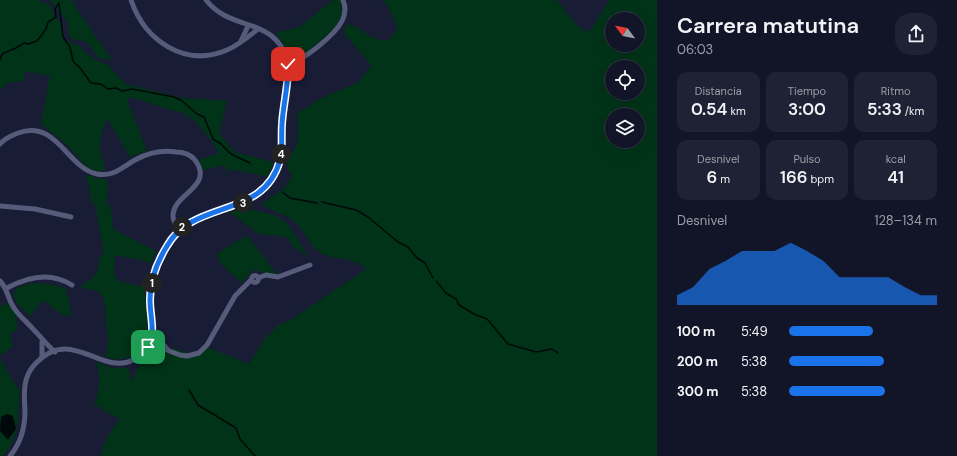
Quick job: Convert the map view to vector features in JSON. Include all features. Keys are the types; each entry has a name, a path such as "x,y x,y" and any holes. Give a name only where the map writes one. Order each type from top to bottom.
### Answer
{"street":[{"path":"132,0 142,23 152,35 170,49 193,55 205,56 228,50 258,30"},
{"path":"10,456 21,435 25,413 23,394 26,378 35,364 42,357 66,349 81,350 103,361 116,364 135,359 148,347 153,333 150,299 152,280 158,262 178,230 214,211 245,202 254,197 270,181 276,171 281,154 284,95 287,84 288,64 277,40 268,33 223,16 206,0"},
{"path":"287,84 301,59 340,25 345,12 343,0"},
{"path":"239,44 248,26"},
{"path":"288,64 301,59"},
{"path":"0,144 9,137 23,132 42,133 60,143 87,170 104,175 116,172 134,160 147,154 165,151 185,153 194,160 199,174 196,186 177,202 174,208 173,218 178,230"},
{"path":"0,207 35,209 71,217"},
{"path":"148,347 168,349 180,355 187,356 204,349 235,296 254,276 258,278 266,274 278,277 310,265"},
{"path":"7,288 22,280 40,276 63,280 72,285"},
{"path":"0,281 7,288 9,300 14,309 34,330 42,342 55,352"},
{"path":"153,333 168,349"},
{"path":"42,342 42,357"}],"green space":[{"path":"0,0 38,0 50,5 55,16 61,23 65,40 78,45 92,58 108,65 126,84 183,98 227,101 219,133 235,152 273,162 267,177 237,170 227,171 225,165 203,170 199,160 219,153 208,136 193,120 180,112 128,97 127,100 147,151 130,157 108,119 100,139 101,157 106,171 95,171 85,165 67,145 41,124 50,76 23,71 25,80 8,83 0,90"},
{"path":"48,0 71,0 112,60 98,58 87,42 70,38 66,20 56,7"},
{"path":"333,0 340,0 342,9 336,25 323,39 301,57 297,57 290,53 276,33 299,27"},
{"path":"383,0 557,0 577,26 586,32 590,30 610,0 657,0 657,456 100,456 108,435 121,418 115,417 94,404 98,394 99,383 99,372 96,362 112,368 128,368 132,382 140,364 144,359 155,350 161,348 174,349 193,354 204,346 249,364 267,335 270,335 278,324 282,324 292,319 366,269 351,260 329,256 318,251 295,222 262,205 283,188 290,180 292,174 288,171 286,158 291,155 294,150 298,138 297,113 322,98 359,82 371,65 346,36 344,31 346,25 354,26 370,36 383,40 389,40 398,28"},
{"path":"86,175 108,180 107,206 111,207 113,229 156,251 151,263 115,255 114,272 117,281 145,287 148,326 144,344 138,352 123,359 114,359 105,356 108,347 108,338 103,297 100,293 95,291 79,288 94,276 98,269 99,259 104,252 95,205 90,201 91,197"},
{"path":"247,207 245,208 275,215 288,224 309,258 293,246 287,237 259,234 229,212"},
{"path":"247,235 277,275 253,270 241,283 220,263 217,254"},
{"path":"35,283 56,285 66,289 72,316 62,315 43,300 30,316 15,300 14,295 18,288"},
{"path":"8,303 15,314 18,329 10,334 13,347 0,355 0,306"},
{"path":"0,358 18,390 25,371 21,382 18,425 11,446 3,456 0,456 0,431 8,439 1,417 0,429"}],"shaded area":[{"path":"7,414 13,416 16,429 8,440 0,431 1,417"}],"waterway":[{"path":"59,3 63,37 70,47 73,61 91,83 101,84 108,89 116,88 122,91 132,89 174,97 181,100 197,114 204,117 213,139 221,144 231,154 250,163"},
{"path":"0,60 2,54 24,43 28,44 37,41 46,29 48,22 56,17 55,9 59,3"},
{"path":"282,192 290,198 317,203"},
{"path":"322,202 356,210 368,217 398,242 408,247 417,258 425,263 433,278"},
{"path":"436,281 446,293 456,299 459,305 474,314 487,319 508,344 536,352 552,349 558,353"},
{"path":"189,390 198,405 236,428 240,439 255,456"}],"route":[{"path":"148,347 153,333 150,299 152,280 158,262 167,245 178,230 196,219 214,211 245,202 254,197 270,181 276,171 282,149 281,126 284,95 287,84 288,64"}]}
